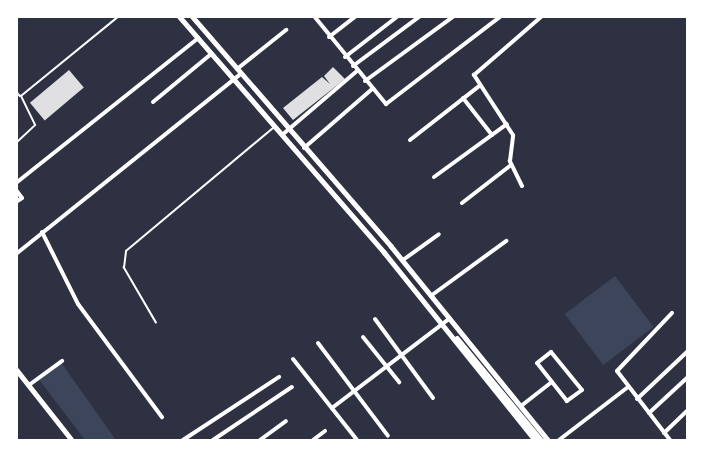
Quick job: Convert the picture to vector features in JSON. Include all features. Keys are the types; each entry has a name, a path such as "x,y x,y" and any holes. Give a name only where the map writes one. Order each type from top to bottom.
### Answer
{"street":[{"path":"179,16 273,128 344,207 536,441"},
{"path":"192,16 288,130 403,260 548,441"},
{"path":"323,16 315,19 383,104 390,102 501,16"},
{"path":"329,37 356,16"},
{"path":"345,57 398,16"},
{"path":"353,66 420,16"},
{"path":"365,81 454,16"},
{"path":"522,186 511,165 513,135 478,86 474,75 479,66 542,16"},
{"path":"237,69 286,30"},
{"path":"16,183 198,38"},
{"path":"153,102 211,54"},
{"path":"281,136 357,71"},
{"path":"16,254 241,74"},
{"path":"411,140 478,86"},
{"path":"304,148 371,90"},
{"path":"463,98 492,135"},
{"path":"434,177 507,124"},
{"path":"462,203 511,165"},
{"path":"16,190 22,198 16,202"},
{"path":"344,207 351,200"},
{"path":"42,232 78,304 162,417"},
{"path":"403,260 439,234"},
{"path":"432,296 506,241"},
{"path":"670,441 628,387 619,365 672,313"},
{"path":"375,318 433,398"},
{"path":"332,408 450,318"},
{"path":"447,330 463,344 541,441"},
{"path":"363,337 399,382"},
{"path":"318,343 388,436"},
{"path":"637,399 687,351"},
{"path":"551,352 582,390 567,401 552,382 537,363 551,352"},
{"path":"293,359 357,441"},
{"path":"29,385 62,361"},
{"path":"16,369 72,441"},
{"path":"183,441 279,377"},
{"path":"649,413 687,377"},
{"path":"521,406 552,382"},
{"path":"213,441 292,387"},
{"path":"559,441 628,387"},
{"path":"664,433 687,410"},
{"path":"260,441 286,421"},
{"path":"314,441 325,431"}],"lane":[{"path":"21,96 119,16"},
{"path":"16,91 36,125 16,143"},
{"path":"156,323 124,268 126,250 273,128"}],"shaded area":[{"path":"615,276 654,327 603,365 565,314"},
{"path":"60,361 116,440 85,440 37,377"}],"building":[{"path":"333,67 345,79 293,120 283,108 322,77 330,84 324,76"},
{"path":"69,70 84,88 45,120 30,103"}]}
